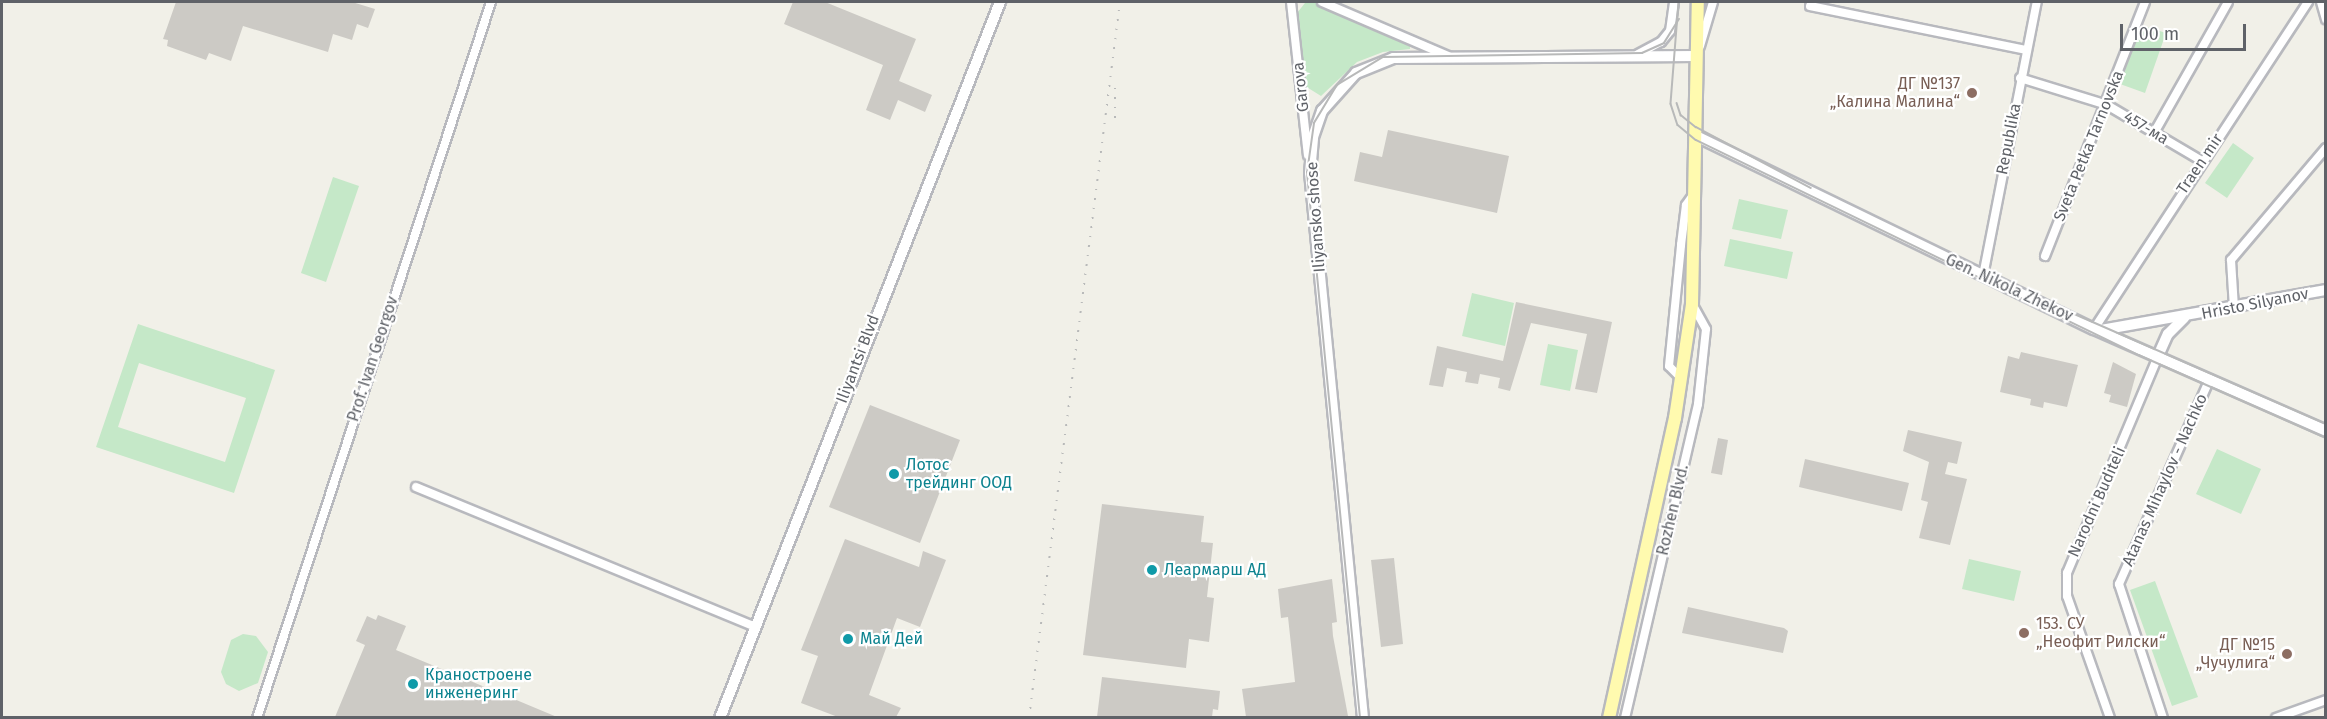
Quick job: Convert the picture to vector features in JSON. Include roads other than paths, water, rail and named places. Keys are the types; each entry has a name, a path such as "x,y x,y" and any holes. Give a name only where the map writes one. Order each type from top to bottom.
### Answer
{"main road":[{"name":"Rozhen Blvd.","path":"1609,717 1682,380 1692,304 1698,2"}],"street":[{"name":"Prof. Ivan Georgov","path":"257,717 490,2"},
{"name":"Iliyantsi Blvd","path":"720,717 1000,2"},
{"name":"Garova","path":"1291,2 1310,173"},
{"path":"1322,2 1451,57"},
{"path":"1627,56 1661,42 1673,23 1674,2"},
{"name":"Rozhen Blvd.","path":"1697,56 1713,2"},
{"path":"1833,11 1834,2"},
{"name":"Republika","path":"1983,276 2020,78 2037,2"},
{"name":"Sveta Petka Tarnovska","path":"2045,256 2107,105 2145,2"},
{"path":"2154,133 2228,2"},
{"name":"Traen mir","path":"2096,329 2202,161 2308,2"},
{"path":"2321,2 2325,19"},
{"path":"1810,6 2026,50"},
{"name":"Iliyansko shose","path":"1363,717 1310,173 1316,124 1332,95 1348,79 1384,60 1451,57 1697,56"},
{"name":"457-ма","path":"2020,78 2107,105 2202,161"},
{"name":"Gen. Nikola Zhekov","path":"1696,136 2096,329 2325,431"},
{"path":"2234,308 2231,260 2325,148"},
{"name":"Rozhen Blvd.","path":"1682,380 1669,366 1686,205 1695,191"},
{"name":"Hristo Silyanov","path":"2096,329 2184,318 2325,290"},
{"name":"Rozhen Blvd.","path":"1625,717 1698,404 1706,330 1692,304"},
{"path":"2158,356 2169,333 2184,318"},
{"name":"Narodni Buditeli","path":"2110,717 2065,585 2077,545 2158,356"},
{"name":"Atanas Mihaylov - Nachko","path":"2163,717 2120,584 2210,379"},
{"path":"416,487 756,627"},
{"path":"2276,717 2325,700"}],"tram line":[{"path":"1679,2 1671,104 1678,125 1696,140 2139,355 2326,438"},
{"path":"1360,718 1307,173 1314,123 1337,85 1383,57 1642,53 1664,43 1679,19"},
{"path":"1677,103 1681,115 1696,127 1811,188"},
{"path":"2070,312 2326,424"}],"railway":[{"path":"1029,718 1120,2"},
{"path":"1115,88 1115,123"}],"place":[{"name":"ДГ №137 „Калина Малина“","path":"1972,93"},
{"name":"Лотос трейдинг ООД","path":"894,474"},
{"name":"Леармарш АД","path":"1152,570"},
{"name":"153. СУ „Неофит Рилски“","path":"2024,633"},
{"name":"Май Дей","path":"848,639"},
{"name":"ДГ №15 „Чучулига“","path":"2287,654"},
{"name":"Краностроене инженеринг","path":"413,684"}]}
